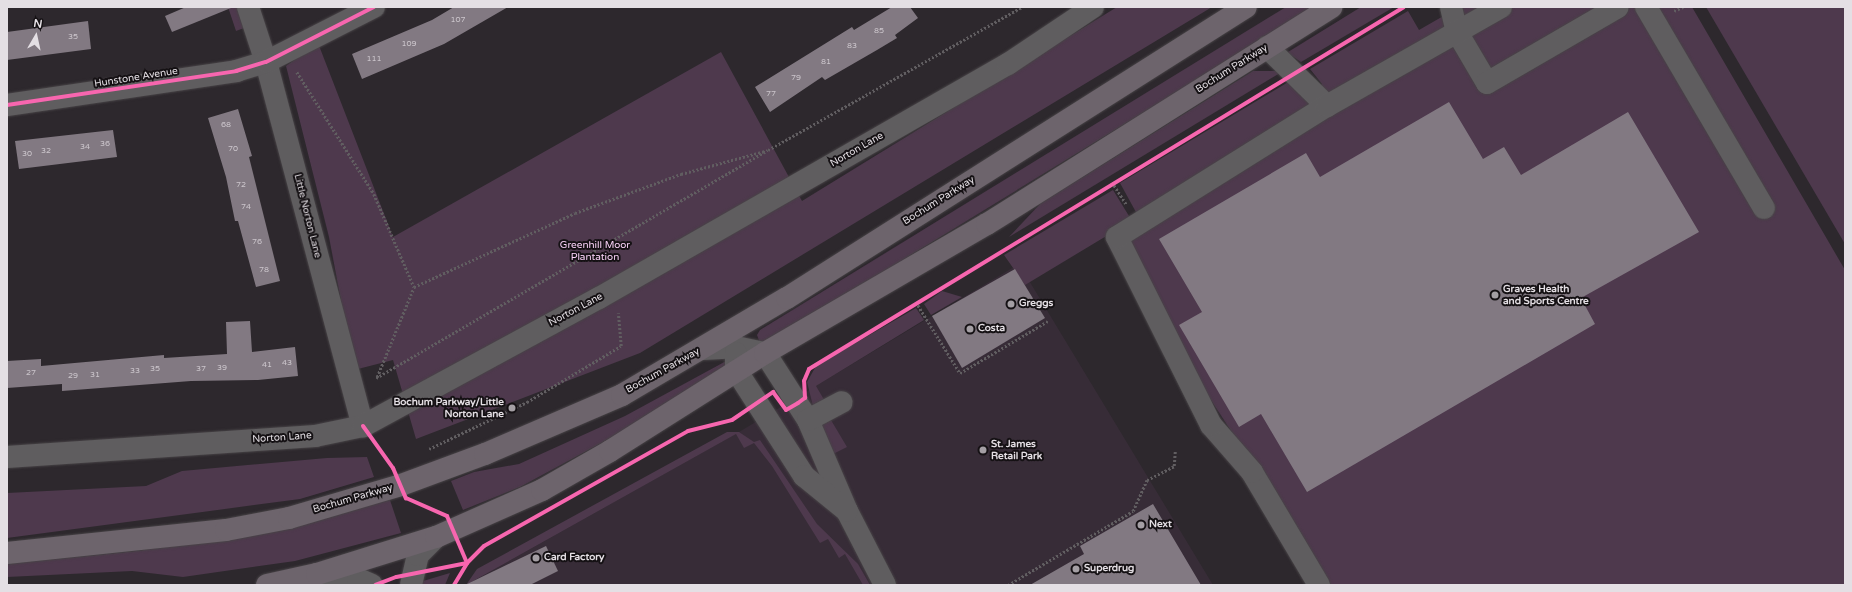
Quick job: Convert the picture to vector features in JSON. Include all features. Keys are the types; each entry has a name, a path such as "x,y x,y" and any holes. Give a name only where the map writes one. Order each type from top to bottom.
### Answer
{"highway":[{"name":"Bochum Parkway","path":"7,552 226,530 289,518 385,490 485,454 622,395 704,349 739,336 1246,7"},
{"name":"Bochum Parkway","path":"267,585 317,574 436,537 542,490 610,451 765,352 987,224 1331,7"}],"street":[{"name":"Little Norton Lane","path":"248,7 266,62 363,426"},
{"name":"Hunstone Avenue","path":"7,105 236,71 266,62 374,7"},
{"name":"Norton Lane","path":"7,457 315,436 363,426 617,288 1008,64 1093,7"},
{"path":"1451,7 1457,32 1487,82 1618,7"},
{"path":"1319,585 1252,472 1211,425 1117,237 1327,106 1501,7"},
{"path":"1646,7 1764,208"},
{"path":"1267,47 1327,106"},
{"path":"847,511 804,476 736,370 739,336 765,352 808,420 847,511 885,585"},
{"path":"808,420 842,402"},
{"path":"411,585 418,555 436,537"},
{"path":"317,574 358,579 372,585"}],"path":[{"path":"376,378 768,150 1022,7"},
{"path":"295,68 374,194 414,287"},
{"path":"374,385 414,287 575,213 681,174 768,150"},
{"path":"1105,186 1119,178"},
{"path":"425,451 527,402 621,346 617,288"},
{"path":"909,306 923,298"},
{"path":"916,302 960,373 1048,321"},
{"path":"1008,585 1133,511 1147,480 1174,466 1175,451"}],"shaded area":[{"name":"St. James Retail Park","path":"1019,264 1213,585 466,585 739,432"}],"green space":[{"path":"228,7 237,7 244,28 236,31"},
{"name":"Greenhill Moor Plantation","path":"1117,7 1212,7 640,353 416,439 393,360 354,370 329,237 286,66 318,43 393,237 721,52 802,201"},
{"path":"1286,7 1316,7 767,343 760,343 757,335 760,330"},
{"path":"1361,7 1394,7 1301,62 1289,54 1288,52"},
{"name":"Graves Health and Sports Centre","path":"1459,7 1692,7 1845,270 1845,585 1331,585 1159,320 1108,235 1025,285 1004,255 1113,190 1129,216 1137,214 1120,183 1290,81 1301,96 1322,84 1310,69 1408,11 1419,30"},
{"path":"1706,7 1845,7 1845,244"},
{"path":"1253,71 1276,71 1280,73 1009,237 1041,203"},
{"path":"942,291 962,297 931,315 924,304"},
{"path":"916,308 924,320 816,386 826,403 822,405 847,447 833,454 813,406 807,382 816,366"},
{"path":"728,360 729,366 605,441 520,487 463,510 451,481 474,472 519,464 625,416"},
{"path":"727,432 739,432 754,442 760,440 817,524 858,564 870,585 863,585 845,554 839,558 828,539 820,543 772,466 754,443 744,448 736,434 466,585 477,569"},
{"path":"367,457 374,477 300,499 7,538 7,493 146,486 182,471 327,458"},
{"path":"390,500 401,533 295,561 183,577 132,571 7,577 7,564 136,551 235,538"},
{"path":"450,573 445,585 422,585 423,581"}],"building":[{"path":"186,7 231,8 172,32 165,16"},
{"path":"454,7 508,7 444,44 362,79 352,54 432,20"},
{"path":"892,7 910,7 918,18 895,35 897,38 825,80 822,77 770,112 755,87 852,27 854,30"},
{"path":"88,21 91,49 7,60 7,32"},
{"path":"1449,102 1483,159 1504,147 1521,175 1628,112 1699,232 1581,298 1595,324 1307,492 1261,414 1239,427 1179,325 1202,312 1159,239 1306,153 1320,177"},
{"path":"238,109 252,156 249,157 280,281 256,287 238,221 235,221 226,177 208,118"},
{"path":"113,130 117,157 19,169 15,141"},
{"path":"1015,269 1045,318 962,368 932,316"},
{"path":"250,321 252,352 295,347 298,376 258,380 191,381 62,391 62,384 7,388 7,361 41,359 41,366 164,355 164,358 227,354 226,322"},
{"name":"Next","path":"1153,504 1201,585 1030,585 1084,554 1080,546"},
{"name":"Card Factory","path":"546,546 558,571 530,585 465,585"}],"cycle path":[{"path":"7,105 236,71 266,62 374,7"},
{"path":"454,585 467,563 484,546 688,431 732,420 773,392 786,410 798,403 805,398 804,381 809,369 1404,7"},
{"path":"363,426 393,468 406,498 447,516 467,563 396,577 375,585"}],"place":[{"name":"Graves Health and Sports Centre","path":"1495,295"},
{"name":"Greggs","path":"1011,304"},
{"name":"Costa","path":"970,329"},
{"name":"Bochum Parkway/Little Norton Lane","path":"512,408"},
{"name":"St. James Retail Park","path":"983,450"},
{"name":"Next","path":"1141,525"},
{"name":"Card Factory","path":"536,558"},
{"name":"Superdrug","path":"1076,569"}]}
